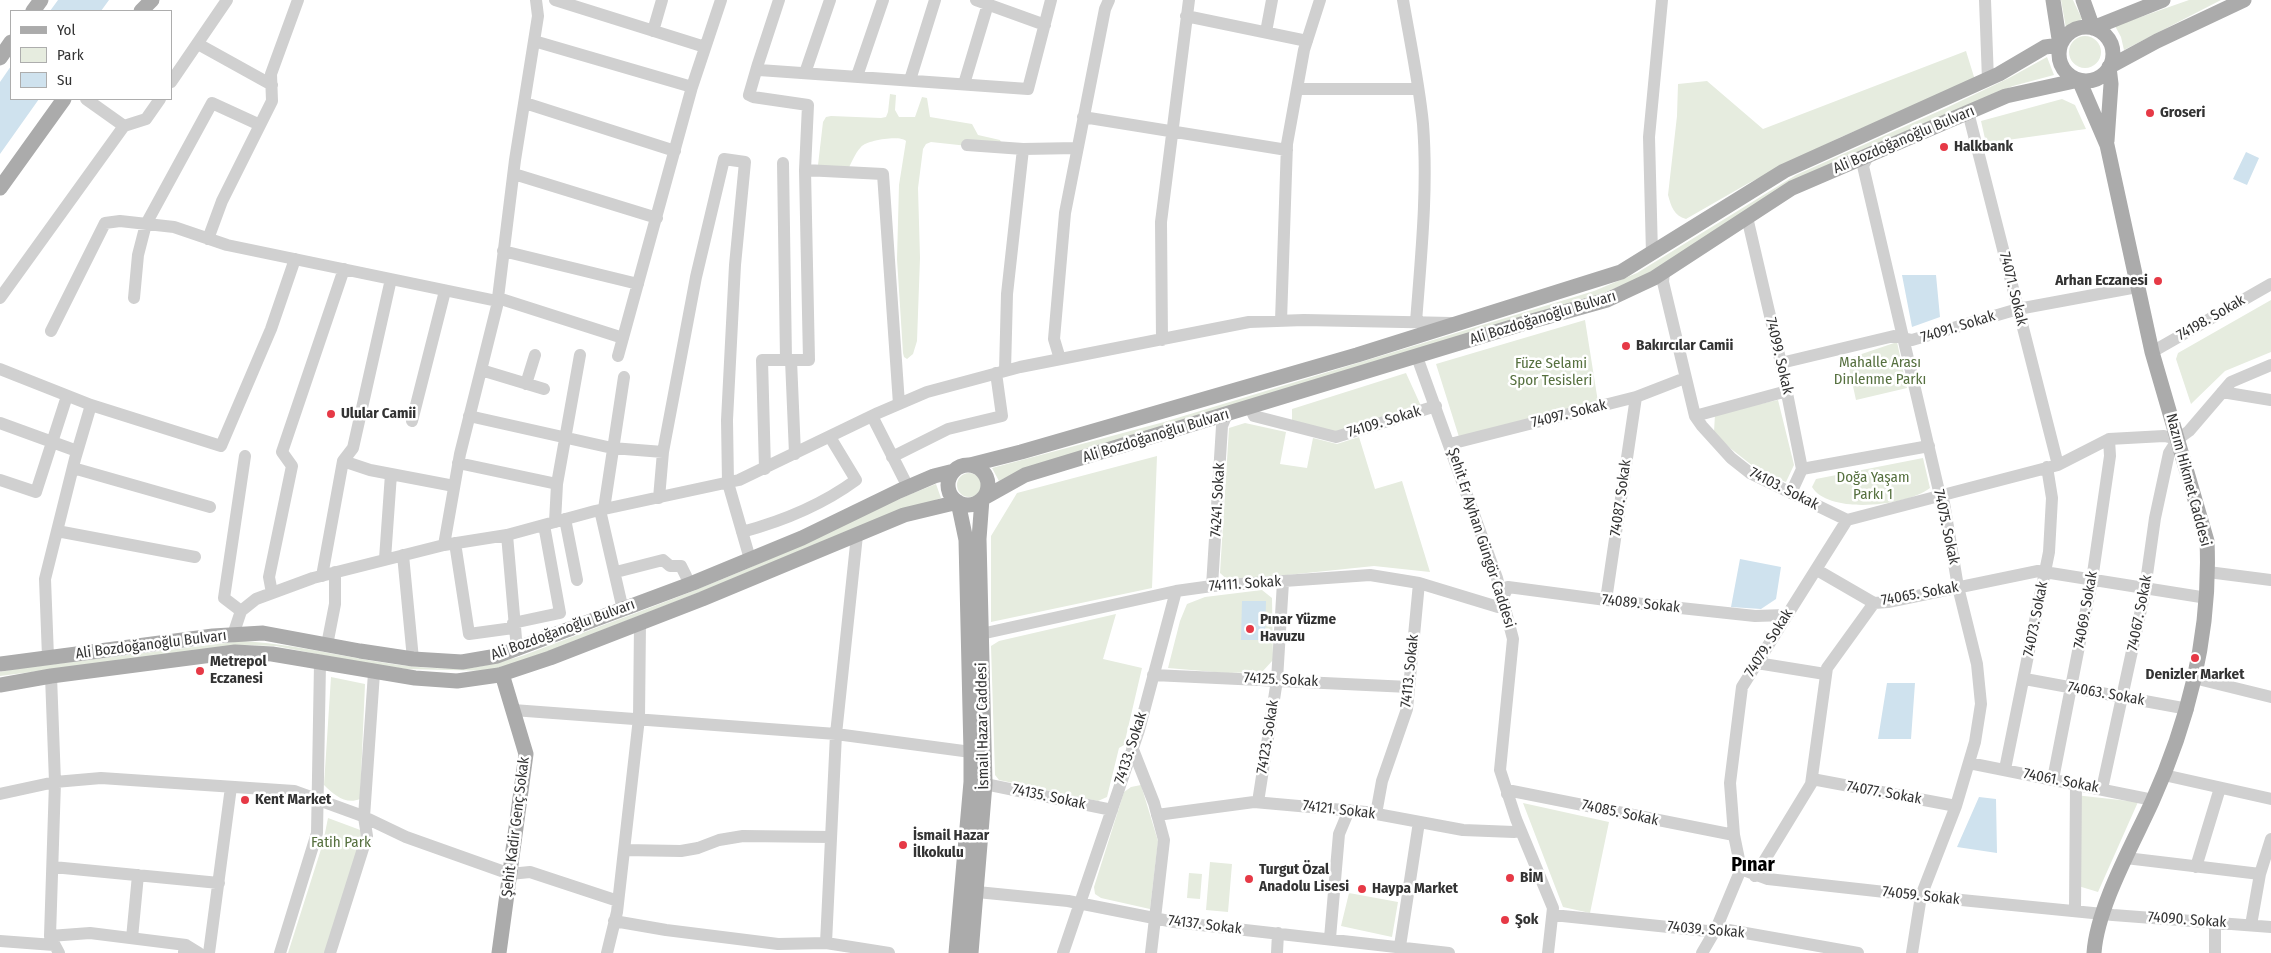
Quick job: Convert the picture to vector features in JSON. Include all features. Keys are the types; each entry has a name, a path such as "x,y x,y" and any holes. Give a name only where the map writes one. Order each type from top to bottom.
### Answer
{"main road":[{"path":"142,10 152,0"},
{"path":"2053,0 2061,63 2071,76 2079,80 2096,78 2109,67 2157,41 2244,0"},
{"path":"2083,0 2093,28 2105,35 2110,42 2112,51 2109,67 2111,84 2107,144"},
{"path":"2060,45 2072,31 2080,28 2093,28 2157,0"},
{"path":"0,58 10,43"},
{"name":"Ali Bozdoğanoğlu Bulvarı","path":"970,464 1021,452 1297,373 1621,272 1784,172 1988,80 2045,47 2060,45"},
{"path":"2079,80 2107,144"},
{"name":"Ali Bozdoğanoğlu Bulvarı","path":"982,499 1025,475 1525,323 1607,300 1664,272 1792,188 2006,96 2079,80"},
{"path":"0,188 63,100"},
{"name":"Nazım Hikmet Caddesi","path":"2094,953 2095,941 2103,914 2164,775 2188,709 2207,598 2208,572 2207,541 2152,352 2107,144"},
{"path":"970,464 982,470 986,475 988,488 982,499 970,504 958,502 953,497 948,485 954,471 963,465 970,464"},
{"name":"Ali Bozdoğanoğlu Bulvarı","path":"0,664 233,635 263,633 413,659 462,662 497,656 623,610 802,538 908,487 934,476 954,471"},
{"name":"İsmail Hazar Caddesi","path":"956,953 969,891 986,784 979,539 982,499"},
{"name":"Ali Bozdoğanoğlu Bulvarı","path":"0,684 235,652 272,654 374,673 457,681 502,674 550,658 640,623 915,511 958,502"},
{"name":"İsmail Hazar Caddesi","path":"958,502 966,540 971,752 969,891 971,953"},
{"name":"Şehit Kadir Genç Sokak","path":"499,953 526,754 502,674"}],"street":[{"path":"172,81 227,0"},
{"path":"208,239 222,201 272,101 271,74 298,0"},
{"path":"536,0 538,16 503,251 498,300 469,416 454,486 449,544 469,634 560,613 555,522 557,484 567,437 580,355"},
{"path":"556,0 705,47"},
{"path":"653,31 662,0"},
{"path":"618,356 692,87 721,0"},
{"path":"765,469 762,360 809,360 805,170 808,105 749,95 779,0"},
{"path":"805,73 830,0"},
{"path":"857,76 883,0"},
{"path":"910,80 935,0"},
{"path":"758,64 759,70 1028,88 1051,0"},
{"path":"1060,359 1054,338 1065,213 1105,9 1109,0"},
{"path":"1162,340 1161,222 1189,0"},
{"path":"1266,32 1272,0"},
{"path":"1281,321 1287,150 1307,40 1320,0"},
{"path":"1403,0 1423,124 1424,191 1416,322"},
{"path":"1652,254 1649,137 1662,0"},
{"path":"1985,0 1988,80"},
{"path":"964,84 982,2 1045,25"},
{"path":"1186,16 1307,40"},
{"path":"534,41 692,87"},
{"path":"198,44 272,86"},
{"path":"1297,89 1418,89"},
{"path":"87,100 124,126"},
{"path":"0,298 124,126 146,119 159,100"},
{"path":"134,298 138,255 146,224 212,103 260,125"},
{"path":"524,103 675,151"},
{"name":"74071. Sokak","path":"1968,112 2018,309 2053,466"},
{"path":"1083,117 1287,150"},
{"path":"967,145 1023,149 1077,148"},
{"path":"892,457 948,429 1002,416 1001,372 1007,294 1023,149"},
{"name":"74075. Sokak","path":"1868,156 1863,166 1941,495 1958,587 1977,664 1981,704 1975,742 1956,806 1921,896 1912,953"},
{"path":"659,498 663,452 696,276 724,158 746,162 735,265 727,420 728,483 750,559"},
{"path":"783,163 788,360 795,454"},
{"path":"805,170 883,174 900,404"},
{"path":"514,174 657,218"},
{"name":"74099. Sokak","path":"1747,217 1781,363 1802,469"},
{"path":"51,331 105,223 120,221 174,227 227,245 445,291 498,300 623,338"},
{"path":"503,251 638,284"},
{"path":"0,369 91,405 221,446 271,329 295,259"},
{"path":"272,594 269,577 292,466 282,452 344,269"},
{"name":"74103. Sokak","path":"1664,272 1663,282 1695,416 1731,458 1750,473 1847,520"},
{"path":"322,576 342,461 353,448 391,280"},
{"path":"785,283 806,285"},
{"name":"74198. Sokak","path":"2152,352 2271,284"},
{"name":"74091. Sokak","path":"1781,363 1894,336 1912,340 2018,309 2137,287"},
{"path":"412,421 445,291"},
{"path":"233,635 241,611 256,600 322,576 403,554 506,535 602,510 728,483 765,469 872,416 927,392 1001,372 1249,322 1416,322 1458,324"},
{"path":"526,384 535,355"},
{"name":"Şehit Er Ayhan Güngör Caddesi","path":"1417,357 1450,444 1503,597 1514,639 1500,770 1520,830 1553,908 1548,953"},
{"path":"1847,520 2053,466 2109,440 2164,436 2178,439 2189,431 2231,382 2271,365"},
{"path":"481,370 544,389"},
{"path":"623,610 602,510 624,377"},
{"name":"74097. Sokak","path":"1450,444 1636,397 1685,378"},
{"path":"1695,416 1787,391"},
{"path":"2222,392 2271,400"},
{"path":"0,480 36,492 67,396"},
{"name":"74087. Sokak","path":"1606,600 1636,397"},
{"path":"48,657 45,579 77,451 91,405"},
{"name":"74109. Sokak","path":"1250,407 1254,416 1336,437 1436,406"},
{"name":"74241. Sokak","path":"1212,586 1222,426 1227,414"},
{"path":"469,416 612,448 663,452"},
{"path":"872,416 908,487"},
{"path":"0,423 77,451"},
{"path":"742,532 773,523 800,511 835,495 856,480 830,437"},
{"name":"74067. Sokak","path":"2102,789 2145,589 2163,474 2170,453 2178,439"},
{"name":"74069. Sokak","path":"2053,779 2092,580 2110,456 2109,440"},
{"path":"1791,493 1802,469 1929,446"},
{"path":"241,611 224,598 245,456"},
{"path":"342,461 391,474 454,486"},
{"path":"458,463 557,484"},
{"name":"74073. Sokak","path":"2005,770 2025,679 2049,552 2053,466"},
{"path":"73,468 210,507"},
{"path":"385,559 391,474"},
{"name":"74079. Sokak","path":"1741,869 1734,835 1730,784 1742,687 1847,520"},
{"path":"555,522 577,580"},
{"path":"56,532 195,557"},
{"path":"506,535 513,625 517,650"},
{"path":"826,943 836,734 858,535"},
{"path":"403,554 413,659"},
{"path":"616,572 663,560 670,566 681,566 686,576"},
{"path":"1817,570 1874,603"},
{"name":"74065. Sokak","path":"1755,876 1811,784 1826,668 1874,603 1888,602 2038,571 2207,598"},
{"path":"326,645 335,604 335,572"},
{"path":"2208,572 2271,580"},
{"name":"74111. Sokak","path":"981,634 1176,591 1212,586 1370,575 1419,583 1498,607 1503,597"},
{"name":"74123. Sokak","path":"1258,802 1277,680 1283,582"},
{"name":"74113. Sokak","path":"1376,814 1382,781 1407,709 1419,583"},
{"name":"74089. Sokak","path":"1503,597 1508,587 1755,616 1786,615"},
{"name":"74133. Sokak","path":"1063,953 1132,747 1176,591"},
{"path":"607,953 618,901 639,718 640,623"},
{"path":"280,953 317,833 316,799 320,663"},
{"path":"1756,663 1825,674"},
{"path":"330,953 367,836 364,817 374,673"},
{"name":"74125. Sokak","path":"1153,675 1409,687"},
{"path":"51,676 55,782 54,945"},
{"path":"2194,678 2271,697"},
{"name":"74063. Sokak","path":"2025,679 2188,709"},
{"path":"513,710 836,734 971,752"},
{"path":"1132,747 1157,815 1164,840 1151,953"},
{"name":"74061. Sokak","path":"1969,763 2153,800"},
{"path":"2164,775 2271,799"},
{"path":"0,794 55,782 101,778 294,791 364,817 406,837 510,874 530,872 618,901"},
{"name":"74077. Sokak","path":"1812,780 1956,806"},
{"name":"74135. Sokak","path":"986,784 1112,810"},
{"path":"2075,910 2076,784"},
{"path":"209,953 231,787"},
{"path":"2196,867 2220,788"},
{"name":"74085. Sokak","path":"1507,794 1512,791 1734,835"},
{"name":"74121. Sokak","path":"1157,815 1258,802 1349,810 1463,830 1514,832 1520,830"},
{"path":"1330,938 1339,834 1349,810"},
{"path":"1400,946 1419,822"},
{"path":"624,850 681,851 698,848 719,840 743,836 831,837"},
{"path":"2251,925 2260,874 2271,840"},
{"path":"2126,858 2260,874"},
{"path":"53,867 219,883"},
{"path":"1702,953 1716,929 1741,869"},
{"name":"74059. Sokak","path":"1741,869 1755,876 1768,879 2103,914"},
{"path":"132,938 138,875"},
{"name":"74137. Sokak","path":"969,891 1080,903 1154,919 1330,938 1370,948 1400,946 1449,953"},
{"name":"74090. Sokak","path":"2103,914 2271,927"},
{"name":"74039. Sokak","path":"1553,915 1707,931 1716,929 1858,953"},
{"path":"614,921 776,949 826,943 889,953"},
{"path":"2215,922 2216,953"},
{"path":"0,941 35,949 54,945 90,932 132,938 199,953"},
{"path":"1277,953 1278,933"}],"green space":[{"path":"2061,0 2073,0 2082,19 2066,28"},
{"path":"2189,0 2221,0 2124,50 2121,37 2115,26"},
{"path":"2085,36 2096,41 2101,52 2096,63 2085,68 2074,63 2069,52 2074,41"},
{"path":"1966,51 1975,80 1841,137 1747,184 1686,219 1679,216 1670,203 1668,195 1677,116 1678,84 1707,81 1763,129"},
{"path":"2047,57 2054,75 2013,86 1840,160 1640,278 1596,296 1019,471 999,481 992,468 1164,422 1594,291 1637,273 1796,175 1946,108 2009,78"},
{"path":"890,94 896,95 895,110 899,117 915,117 922,97 927,98 930,117 972,124 978,135 1000,140 1005,150 931,142 926,144 923,149 918,188 920,258 917,341 913,354 907,359 903,353 897,259 899,185 906,141 891,138 864,144 857,152 847,171 818,165 823,122 826,117 886,117"},
{"path":"2062,99 2075,105 2086,129 1986,143 1981,121"},
{"path":"2271,300 2271,352 2225,371 2191,404 2176,359 2178,353"},
{"name":"Füze Selami Spor Tesisleri","path":"1585,320 1598,402 1459,437 1436,364"},
{"name":"Mahalle Arası Dinlenme Parkı","path":"1897,342 1907,388 1856,400 1847,359"},
{"path":"1406,373 1421,406 1335,434 1292,421 1292,409"},
{"path":"1778,400 1794,465 1786,482 1763,474 1730,448 1714,432 1715,414"},
{"path":"1245,423 1286,432 1280,464 1307,468 1313,438 1337,444 1359,437 1375,489 1402,481 1430,572 1374,566 1229,581 1220,573 1229,428"},
{"path":"1157,456 1152,588 991,622 991,536 1017,493"},
{"name":"Doğa Yaşam Parkı 1","path":"1923,458 1930,488 1904,499 1869,505 1834,502 1821,496 1812,487 1816,479"},
{"path":"969,473 977,477 981,485 977,493 969,497 961,493 957,485 961,477"},
{"path":"936,484 941,498 523,661 492,671 406,669 362,663 276,646 242,645 0,676 0,672 15,669 242,641 298,647 409,666 466,668 487,665 522,656 721,580 889,503"},
{"path":"1262,590 1272,598 1273,660 1262,672 1226,673 1168,668 1180,621 1187,604 1205,597"},
{"path":"1116,614 1103,659 1142,668 1124,745 1119,748 1107,797 1098,801 999,780 995,775 991,646 999,641"},
{"name":"Fatih Park","path":"331,677 365,684 360,799 355,801 340,798 324,785"},
{"path":"1141,785 1158,841 1150,909 1101,898 1095,894 1094,887 1124,792 1131,787"},
{"path":"2075,795 2138,802 2098,892 2075,885"},
{"path":"1523,803 1609,822 1590,913 1563,907"},
{"name":"Fatih Park","path":"328,818 363,831 325,953 288,953 323,843"},
{"path":"1210,862 1232,864 1228,912 1206,910"},
{"path":"1189,873 1202,874 1200,899 1187,898"},
{"path":"1349,893 1398,902 1392,937 1341,926"}],"water":[{"path":"58,0 109,0 102,10 51,10"},
{"path":"10,67 10,100 38,100 0,154 0,82"},
{"path":"2246,152 2259,158 2247,185 2233,179"},
{"path":"1902,275 1936,275 1940,317 1912,327"},
{"path":"1740,559 1781,567 1776,599 1761,609 1731,607"},
{"path":"1242,601 1266,601 1265,640 1241,640"},
{"path":"1887,683 1915,683 1911,739 1878,739"},
{"path":"1979,797 1996,799 1997,853 1957,847"}],"place":[{"name":"Groseri","path":"2150,113"},
{"name":"Halkbank","path":"1944,147"},
{"name":"Arhan Eczanesi","path":"2158,281"},
{"name":"Bakırcılar Camii","path":"1626,346"},
{"name":"Ulular Camii","path":"331,414"},
{"name":"Pınar Yüzme Havuzu","path":"1250,629"},
{"name":"Denizler Market","path":"2195,658"},
{"name":"Metrepol Eczanesi","path":"200,671"},
{"name":"Kent Market","path":"245,800"},
{"name":"İsmail Hazar İlkokulu","path":"903,845"},
{"name":"BİM","path":"1510,878"},
{"name":"Turgut Özal Anadolu Lisesi","path":"1249,879"},
{"name":"Haypa Market","path":"1362,889"},
{"name":"Şok","path":"1505,920"}],"district":[{"name":"Pınar","path":"1753,865"}]}
